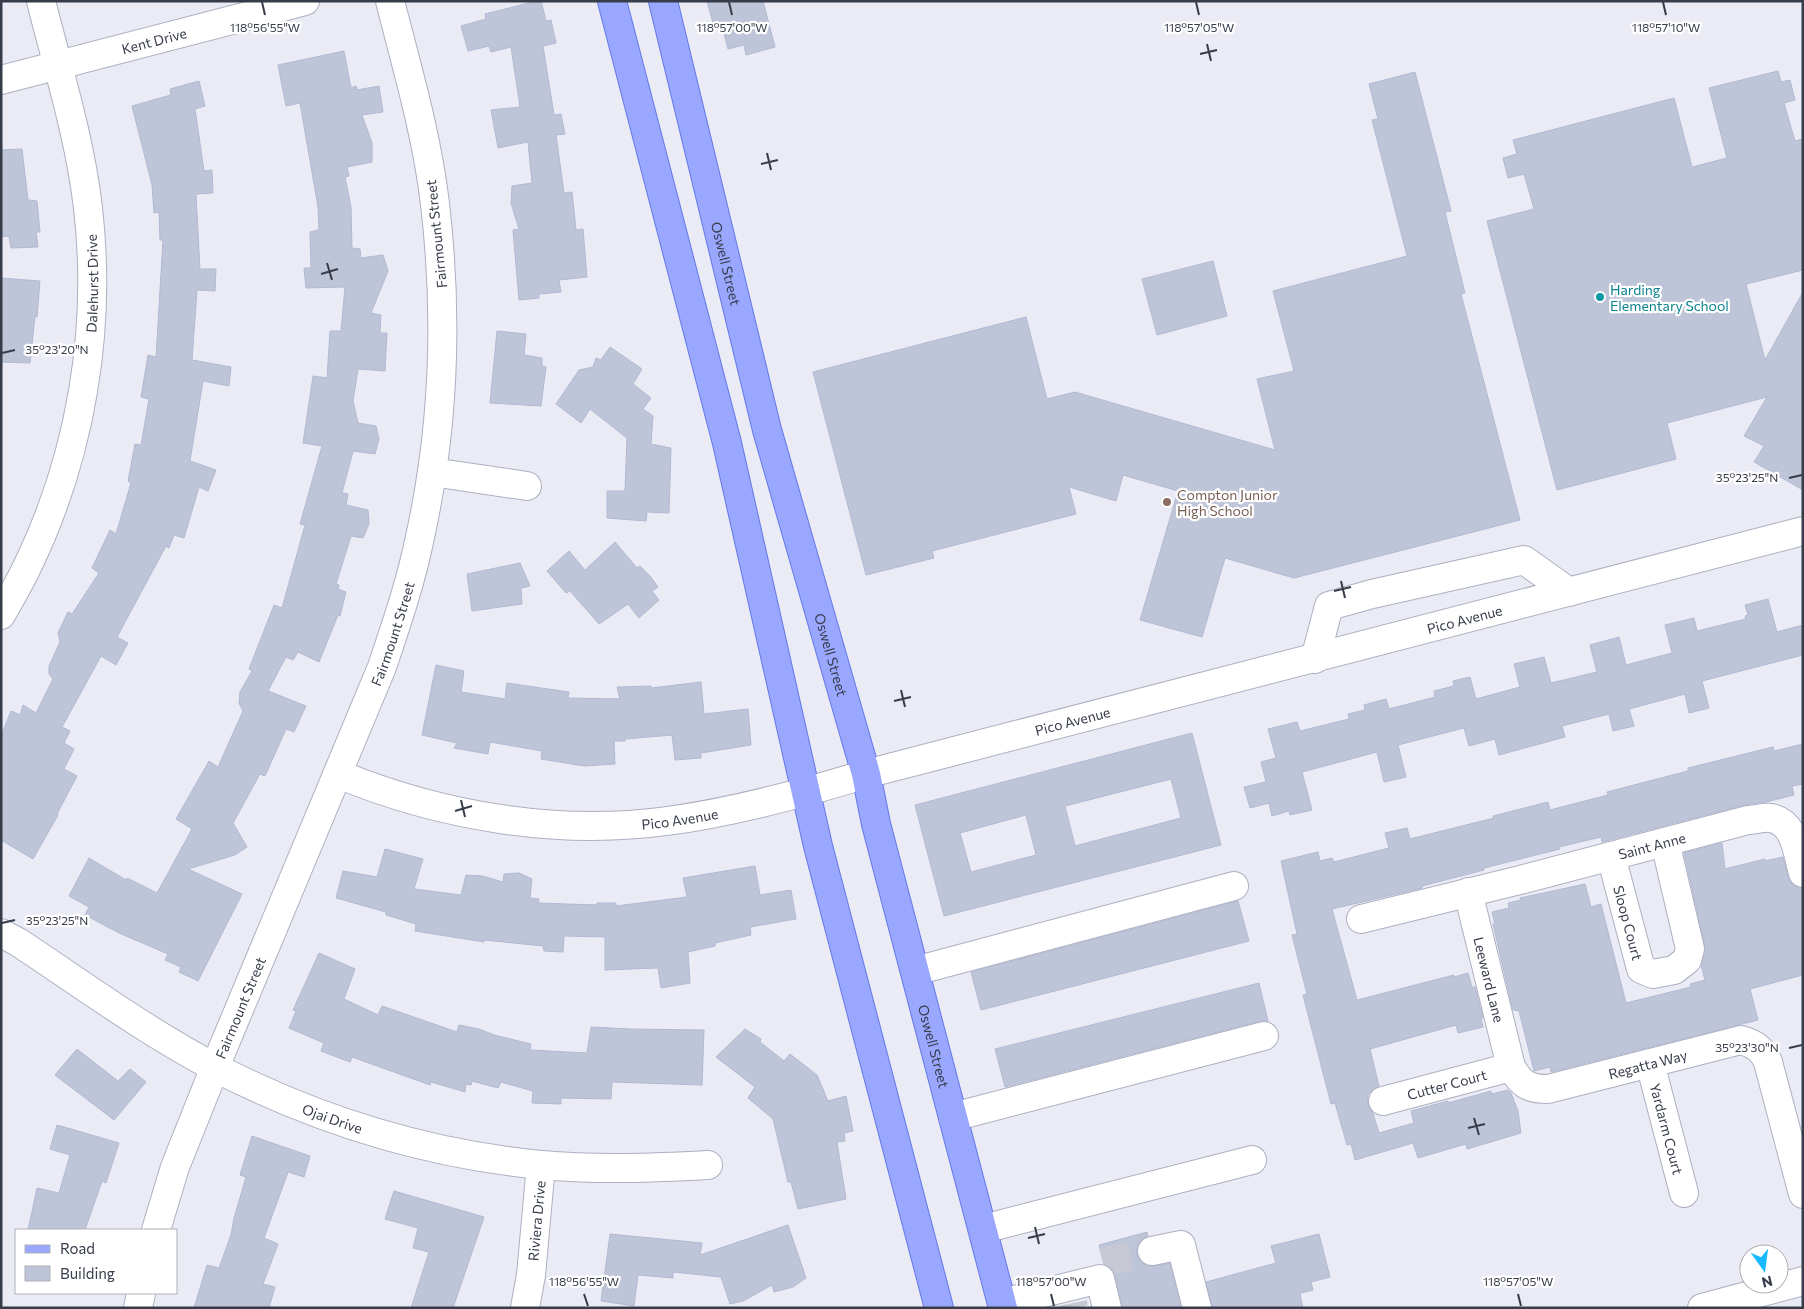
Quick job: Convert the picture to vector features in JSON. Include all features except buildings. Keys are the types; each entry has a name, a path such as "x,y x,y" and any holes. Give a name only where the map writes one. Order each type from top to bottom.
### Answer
{"main road":[{"path":"612,1 727,443 818,846 939,1308"},
{"name":"Oswell Street","path":"663,1 767,430 866,774 876,824 1003,1305"}],"street":[{"name":"Dalehurst Drive","path":"1,615 28,565 50,512 68,458 83,391 90,334 92,277 88,208 79,152 41,1"},
{"name":"Kent Drive","path":"1,80 305,1"},
{"name":"Fairmount Street","path":"156,1229 175,1167 215,1067 382,668 403,603 420,538 437,438 443,354 442,287 435,202 420,120 390,1"},
{"path":"432,472 527,486"},
{"name":"Pico Avenue","path":"338,774 416,801 483,816 552,824 609,825 666,821 722,812 807,792 866,774 1803,531"},
{"path":"1315,659 1329,606 1372,594 1524,560 1569,592"},
{"name":"Saint Anne","path":"1361,919 1748,820 1770,818 1781,822 1792,832 1803,873"},
{"name":"Sloop Court","path":"1610,856 1641,969 1653,974 1674,970 1686,960 1690,949 1665,842"},
{"path":"915,971 1234,886"},
{"name":"Leeward Lane","path":"1468,892 1511,1067"},
{"name":"Ojai Drive","path":"1,933 18,942 162,1037 215,1067 262,1091 333,1119 406,1141 481,1157 541,1165 626,1169 708,1165"},
{"path":"953,1117 1264,1036"},
{"name":"Regatta Way","path":"1511,1067 1524,1084 1535,1089 1548,1090 1741,1040 1754,1044 1763,1052 1768,1062 1797,1148 1803,1194"},
{"name":"Yardarm Court","path":"1650,1063 1684,1193"},
{"name":"Cutter Court","path":"1383,1100 1511,1067"},
{"path":"983,1229 1252,1160"},
{"name":"Riviera Drive","path":"525,1308 531,1275 541,1165"},
{"path":"1152,1251 1181,1244 1197,1308"},
{"path":"1071,1295 1093,1265 1103,1262"},
{"path":"1003,1305 1035,1302 1071,1295 1100,1279 1107,1308"},
{"path":"1702,1308 1803,1281"},
{"path":"138,1308 141,1294"}],"tunnel":[{"path":"1103,1262 1152,1251"},
{"path":"1073,1303 1074,1308"}],"place":[{"name":"Harding Elementary School","path":"1600,297"},
{"name":"Compton Junior High School","path":"1167,502"}]}
